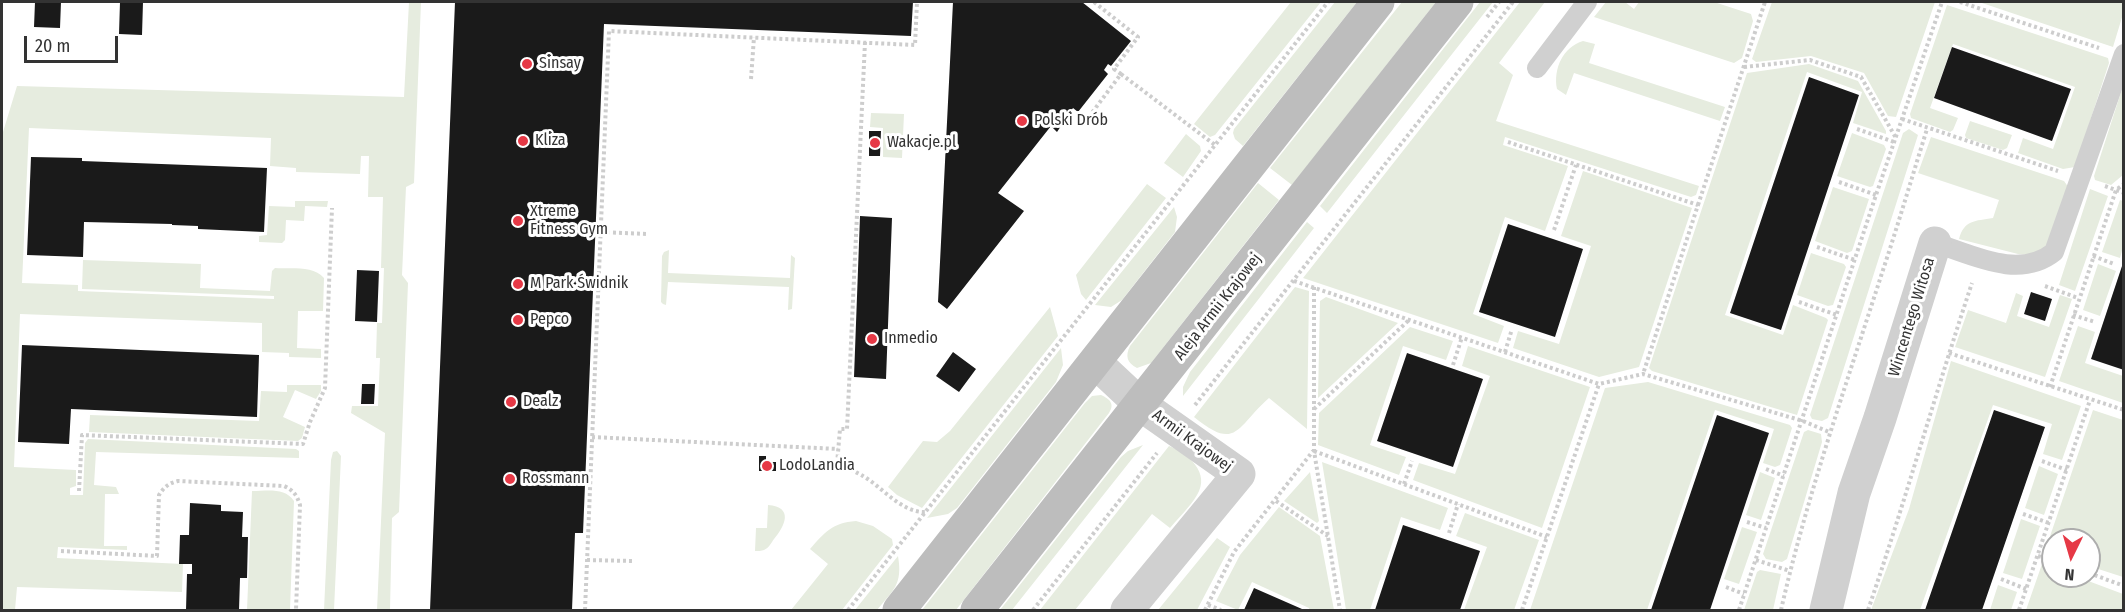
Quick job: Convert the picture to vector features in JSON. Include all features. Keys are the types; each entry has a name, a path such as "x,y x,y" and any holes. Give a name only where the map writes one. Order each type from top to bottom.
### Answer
{"street":[{"path":"899,610 1378,2"},
{"name":"Aleja Armii Krajowej","path":"977,610 1457,2"},
{"name":"Wincentego Witosa","path":"1826,610 1854,493 1935,243"},
{"name":"Armii Krajowej","path":"1095,362 1141,405 1239,474 1127,610"}],"lane":[{"path":"1537,68 1587,2"},
{"name":"Wincentego Witosa","path":"1935,243 2002,264 2026,265 2043,261 2054,252 2123,55"}],"path":[{"path":"585,610 609,31 915,45 917,2"},
{"path":"1094,2 1138,37 1114,69 1215,145"},
{"path":"848,610 1328,2"},
{"path":"1513,2 1294,281 1599,384 1642,374 1803,421 1829,432"},
{"path":"1642,374 1765,2"},
{"path":"1739,610 1942,2"},
{"path":"1960,2 2123,55"},
{"path":"751,79 754,37"},
{"path":"865,42 847,429 840,429 837,464 862,476 908,508 926,512"},
{"path":"1744,67 1810,60 1861,77 1895,140"},
{"path":"1085,122 1121,74"},
{"path":"1902,119 2080,178"},
{"path":"1857,129 1895,140"},
{"path":"1781,610 1829,432 1883,271 1927,129"},
{"path":"1508,142 1698,204"},
{"path":"1554,230 1576,165"},
{"path":"1839,182 1876,195"},
{"path":"2050,387 2116,190 2124,184"},
{"path":"2116,190 2124,193"},
{"path":"79,490 81,435 303,444 325,388 332,208"},
{"path":"601,232 648,234"},
{"path":"1817,247 1855,260"},
{"path":"2093,256 2114,264"},
{"path":"1868,610 1902,510 1948,353 1980,257"},
{"path":"2041,285 2078,298"},
{"path":"1314,287 1314,451 1340,610"},
{"path":"1799,302 1837,315"},
{"path":"2073,315 2095,322"},
{"path":"1313,409 1409,319"},
{"path":"1505,352 1512,329"},
{"path":"1453,365 1462,338"},
{"path":"1948,353 2124,410"},
{"path":"1522,610 1599,384"},
{"path":"2019,610 2090,400"},
{"path":"592,437 838,449"},
{"path":"1314,451 1547,537"},
{"path":"1205,610 1234,552 1314,451"},
{"path":"1404,484 1412,461"},
{"path":"2042,461 2067,470"},
{"path":"1766,469 1784,476"},
{"path":"61,551 156,556 159,495 171,483 178,481 284,486 298,496 300,505 296,610"},
{"path":"1276,501 1328,537"},
{"path":"1449,532 1458,504"},
{"path":"2023,514 2049,524"},
{"path":"1747,522 1766,528"},
{"path":"587,560 634,561"},
{"path":"1756,560 1790,571"},
{"path":"2101,577 2124,585"},
{"path":"2001,579 2026,589"},
{"path":"1726,587 1744,594"},
{"path":"1208,605 1221,610"}],"shaded area":[{"path":"409,2 421,2 414,183 406,187 402,275 408,283 399,512 392,518 390,610 377,610 385,433 351,413 352,406 378,406 380,358 376,358 377,323 382,323 383,197 368,197 369,156 361,156 360,174 296,172 296,168 270,166 271,138 29,128 22,283 78,285 78,291 274,299 274,296 82,289 83,260 201,264 200,288 270,291 272,271 275,268 308,269 324,278 323,311 298,311 297,348 321,349 321,358 289,357 289,353 262,352 262,323 20,314 14,467 76,470 76,486 70,488 70,495 83,495 85,443 88,439 296,449 299,451 299,458 96,452 94,485 116,487 119,494 105,494 104,546 127,546 127,550 58,547 57,558 183,564 182,592 17,587 15,610 2,610 2,156 3,132 17,86 404,97"},
{"path":"1291,2 1321,2 1215,135 1210,137 1194,124"},
{"path":"1335,2 1357,2 1243,146 1235,139 1234,129"},
{"path":"1402,2 1436,2 1292,185 1270,168"},
{"path":"1480,2 1493,2 1327,213 1320,206"},
{"path":"1520,2 1545,2 1499,63 1513,75 1496,121 1699,186 1696,195 1691,197 1505,137 1503,145 1568,166 1545,231 1505,217 1473,314 1504,326 1498,343 1303,278"},
{"path":"1606,2 1625,2 1634,9 1639,2 1714,2 1751,14 1753,21 1742,58 1734,63 1594,17"},
{"path":"1772,2 1935,2 1896,117 1888,116 1864,73 1811,56 1756,62 1752,59"},
{"path":"1979,2 2123,2 2123,14 2113,47"},
{"path":"1947,5 2108,58 2109,63 2075,167 2063,169 2018,153 2023,138 2053,149 2075,87 1953,44 1930,108 1958,118 1953,130 1950,132 1911,118 1910,114"},
{"path":"1583,41 1595,44 1589,63 1725,107 1720,121 1574,73 1566,95 1557,89 1558,67 1570,48"},
{"path":"1809,64 1858,81 1886,134 1853,123 1862,92 1807,72 1725,315 1783,335 1793,305 1828,320 1797,415 1652,371 1649,368 1747,73"},
{"path":"2123,86 2123,175 2111,185 2095,180 2094,176"},
{"path":"871,113 904,114 902,158 883,157 883,128 870,127"},
{"path":"1970,121 2012,135 2007,148 2003,150 1966,138"},
{"path":"1909,129 1918,135 1828,418 1822,421 1812,419 1810,415 1903,133"},
{"path":"1852,133 1884,145 1886,149 1873,186 1837,176"},
{"path":"1186,134 1200,146 1201,151 1183,177 1164,163"},
{"path":"1931,137 2064,181 2069,188 2048,248 2028,255 2018,254 1959,239 1964,228 1971,222 1993,218 1999,200 1918,173"},
{"path":"1583,171 1692,208 1639,367 1599,377 1513,348 1518,331 1559,344 1591,246 1561,236"},
{"path":"1258,183 1279,200 1151,363 1137,368 1131,364 1128,359 1130,346"},
{"path":"1147,184 1166,198 1086,300 1081,294 1076,275"},
{"path":"1833,187 1869,199 1852,251 1847,253 1815,241"},
{"path":"2090,189 2108,196 2075,291 2059,285"},
{"path":"2120,200 2123,201 2123,247 2120,258 2102,252"},
{"path":"295,201 328,201 327,207 305,206 304,221 286,220 285,240 282,243 259,242 259,236 267,235 269,206 295,207"},
{"path":"1174,207 1177,217 1175,232 1122,300 1111,307 1095,305"},
{"path":"1307,222 1314,228 1183,396 1183,387 1190,372"},
{"path":"669,250 668,273 790,278 791,255 795,258 792,309 788,310 789,287 668,282 666,305 663,304 661,302 662,256"},
{"path":"1811,253 1844,264 1846,267 1833,305 1828,306 1797,295"},
{"path":"2098,264 2116,271 2100,316 2083,310"},
{"path":"1295,287 1309,291 1307,429 1269,398 1235,431 1228,434 1219,433 1208,427 1194,417"},
{"path":"2016,293 2023,296 2017,316 2049,327 2060,295 2072,299 2045,377 1955,347 1968,310 2006,323"},
{"path":"1326,297 1398,323 1318,398 1320,301"},
{"path":"1050,307 1058,336 922,508 897,495 888,487 923,441 937,442 950,431"},
{"path":"2078,326 2095,332 2085,363 2123,376 2123,403 2059,381"},
{"path":"1410,327 1453,341 1446,360 1403,346 1370,445 1406,457 1399,475 1318,445 1319,413"},
{"path":"1468,346 1590,387 1542,528 1413,480 1419,463 1455,474 1490,376 1462,366"},
{"path":"1061,348 1063,365 1056,382 957,508 948,514 927,518"},
{"path":"1951,361 2081,406 2062,460 2043,454 2052,424 1993,405 1920,610 1871,610 1909,509"},
{"path":"1648,382 1790,425 1792,428 1780,465 1775,467 1763,463 1774,429 1715,410 1647,610 1530,610 1605,388"},
{"path":"287,385 321,385 321,391 316,399 295,390 283,417 305,427 302,438 298,441 89,432 90,415 259,421 261,391 287,392"},
{"path":"1101,395 1111,402 1112,407 1109,413 956,610 922,610 1085,403 1092,396"},
{"path":"2093,410 2123,420 2123,577 2101,570 2101,528 2053,528"},
{"path":"1808,430 1821,434 1822,442 1787,559 1782,562 1766,559 1763,554 1804,432"},
{"path":"1143,445 1012,610 1000,610 1121,457 1128,451"},
{"path":"1169,446 1190,459 1199,472 1201,487 1191,504 1170,528 1152,514 1075,610 1040,610"},
{"path":"337,451 341,456 334,610 324,610 331,460 333,452"},
{"path":"1322,462 1448,508 1440,530 1401,517 1370,610 1346,610"},
{"path":"2039,466 2058,474 2044,515 2025,508"},
{"path":"1310,472 1319,521 1317,523 1284,501"},
{"path":"1760,472 1775,478 1761,520 1746,515"},
{"path":"252,491 281,492 294,501 290,610 247,610"},
{"path":"768,505 781,509 784,513 784,523 767,548 755,551 756,528 767,528"},
{"path":"1279,507 1320,536 1334,610 1309,610 1252,582 1238,610 1216,601 1240,555"},
{"path":"1465,513 1539,540 1514,610 1464,610 1487,547 1456,536"},
{"path":"2021,519 2040,526 2022,579 2003,573"},
{"path":"856,521 873,526 892,539 893,545 842,610 791,610 828,564 810,549 830,529"},
{"path":"1742,527 1757,532 1739,584 1724,579"},
{"path":"1217,538 1230,547 1197,610 1158,610"},
{"path":"898,556 898,581 888,597 877,610 855,610"},
{"path":"2041,567 2041,588 2101,588 2101,586 2123,594 2123,610 2026,610"},
{"path":"1760,570 1781,574 1773,610 1744,610 1757,572"},
{"path":"1998,585 2017,592 2011,610 1990,610"}],"building":[{"path":"35,2 61,2 60,28 34,27"},
{"path":"120,2 143,2 142,35 119,34"},
{"name":"M Park Świdnik","path":"455,2 913,2 911,36 604,24 583,533 575,533 572,610 430,610"},
{"path":"953,2 1082,2 1131,41 1111,66 1108,64 1104,70 1108,74 1078,112 1073,108 1057,132 1051,126 998,193 1024,211 947,309 938,302"},
{"path":"1952,47 2071,89 2052,141 1934,98"},
{"path":"1809,77 1859,95 1781,330 1730,313"},
{"name":"Wakacje.pl","path":"869,131 881,131 880,156 869,156"},
{"path":"31,157 267,168 264,232 198,229 198,226 172,224 84,222 83,257 27,255"},
{"path":"860,216 892,218 886,379 854,377"},
{"path":"1508,224 1583,249 1555,337 1479,312"},
{"path":"2124,263 2124,370 2091,359"},
{"path":"357,270 379,271 377,322 355,321"},
{"path":"2031,292 2052,299 2045,321 2024,314"},
{"path":"22,345 259,355 257,417 71,409 69,444 18,442"},
{"path":"953,352 976,369 959,392 936,376"},
{"path":"1407,353 1483,379 1453,467 1377,441"},
{"path":"362,384 375,384 374,404 361,404"},
{"path":"1994,410 2045,427 1982,610 1925,610"},
{"path":"1717,415 1769,433 1710,610 1651,610"},
{"name":"LodoLandia","path":"759,456 766,456 766,462 776,462 776,471 759,471"},
{"path":"190,503 221,505 221,511 243,512 242,537 248,537 247,578 240,578 239,610 186,610 187,574 192,574 192,564 179,564 180,535 189,535"},
{"path":"1403,525 1480,551 1460,610 1375,610"},
{"path":"1254,588 1302,609 1244,610"}],"place":[{"name":"Sinsay","path":"527,64"},
{"name":"Polski Drób","path":"1022,121"},
{"name":"Kliza","path":"523,141"},
{"name":"Wakacje.pl","path":"875,143"},
{"name":"Xtreme Fitness Gym","path":"518,221"},
{"name":"M Park Świdnik","path":"518,284"},
{"name":"Pepco","path":"518,320"},
{"name":"Inmedio","path":"872,339"},
{"name":"Dealz","path":"511,402"},
{"name":"LodoLandia","path":"767,466"},
{"name":"Rossmann","path":"510,479"}]}
